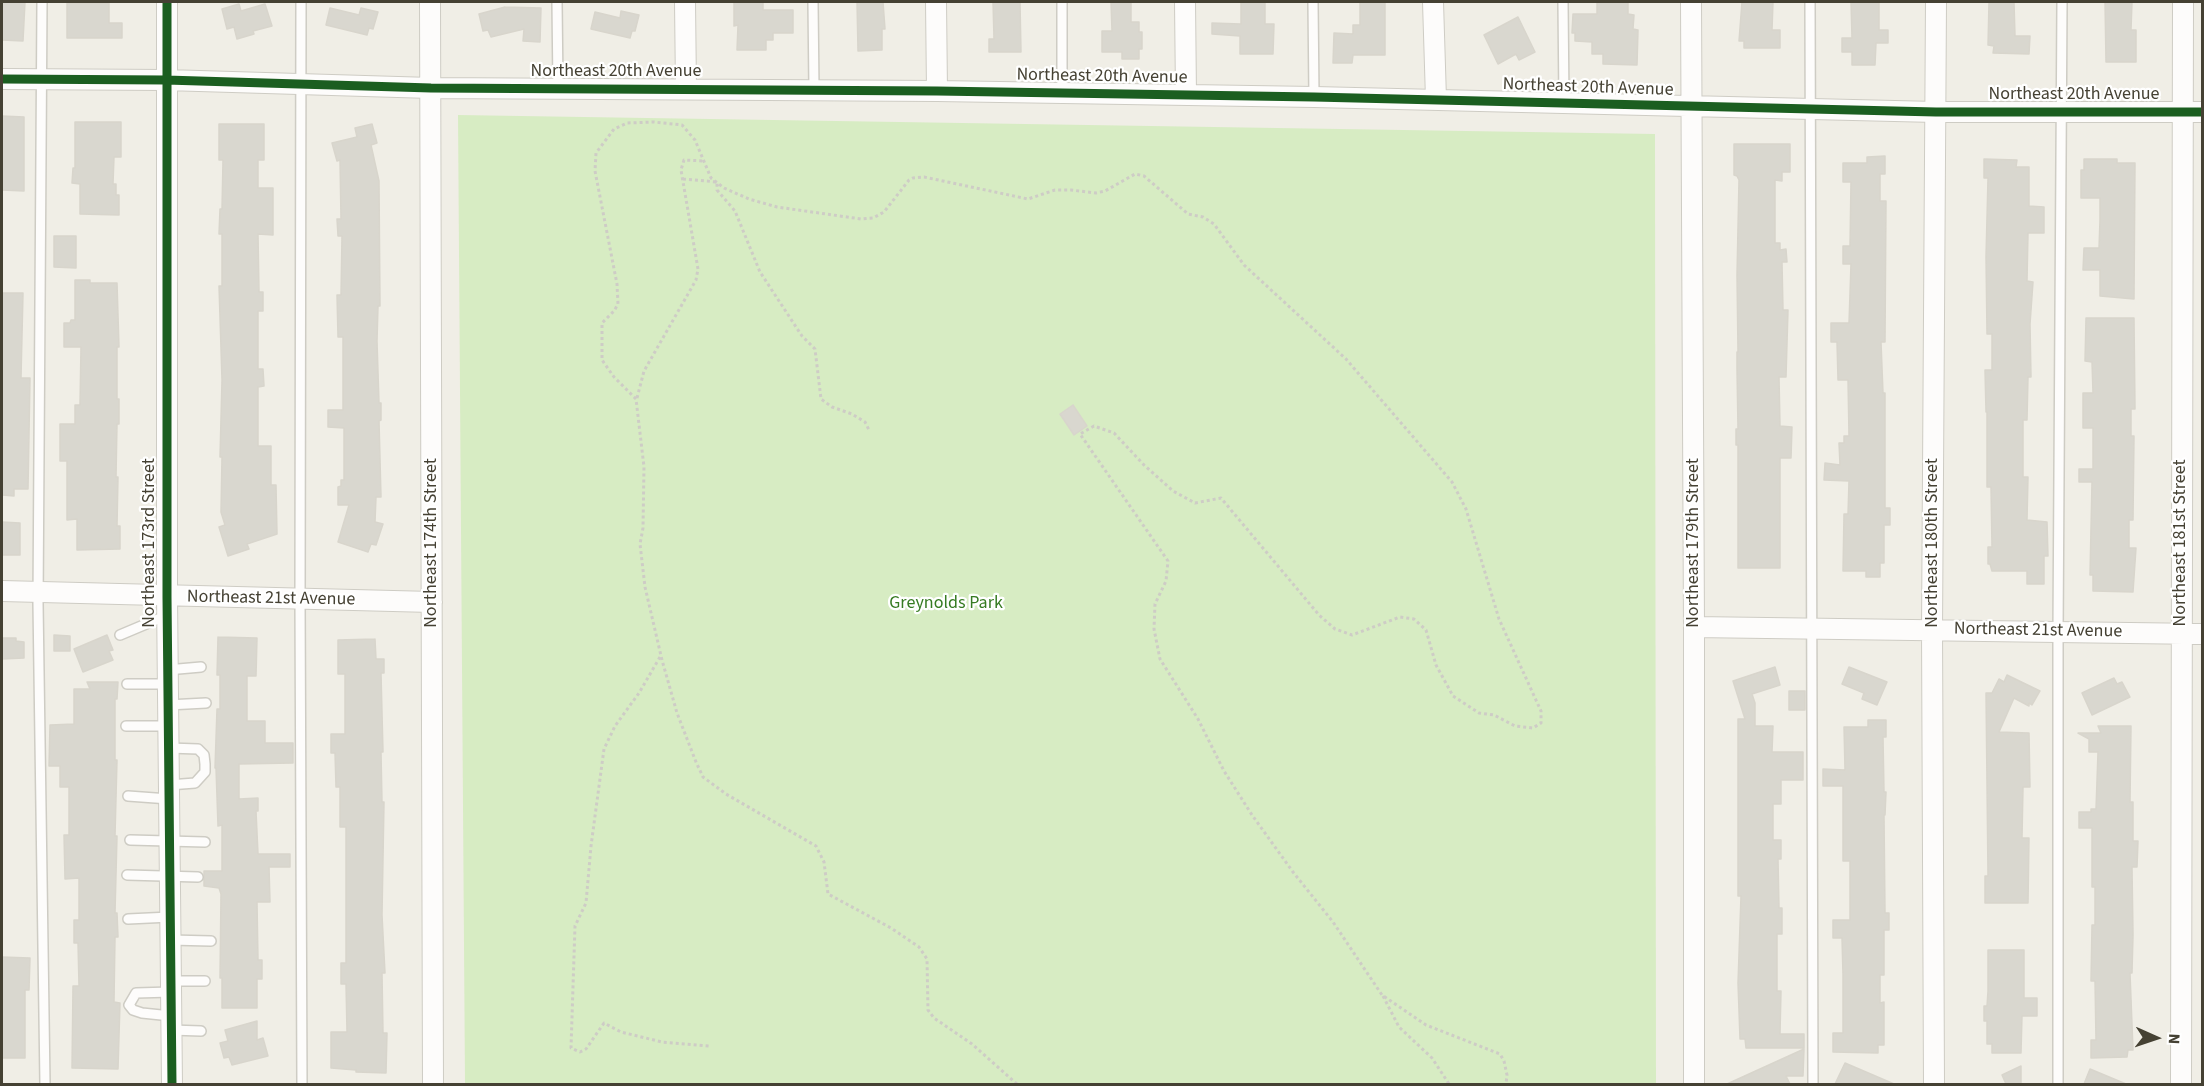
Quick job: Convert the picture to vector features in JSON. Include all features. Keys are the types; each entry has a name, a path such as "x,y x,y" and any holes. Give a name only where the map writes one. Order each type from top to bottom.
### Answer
{"street":[{"name":"Northeast 173rd Street","path":"167,2 166,597 172,1084"},
{"name":"Northeast 174th Street","path":"430,2 433,1084"},
{"path":"685,2 686,89"},
{"path":"936,2 936,91"},
{"path":"1185,2 1186,95"},
{"path":"1433,2 1436,99"},
{"name":"Northeast 179th Street","path":"1691,2 1694,1084"},
{"name":"Northeast 180th Street","path":"1934,1084 1932,630 1936,2"},
{"name":"Northeast 181st Street","path":"2181,1084 2183,2"},
{"name":"Northeast 20th Avenue","path":"2,79 166,80 431,88 936,91 1436,99 1691,108 1936,112 2202,112"},
{"name":"Northeast 21st Avenue","path":"2,591 166,597 432,602"},
{"name":"Northeast 21st Avenue","path":"1694,627 2202,634"}],"lane":[{"path":"42,2 39,593 45,1084"},
{"path":"301,2 302,1084"},
{"path":"557,2 558,88"},
{"path":"813,2 814,90"},
{"path":"1062,2 1062,93"},
{"path":"1313,2 1314,97"},
{"path":"1563,2 1564,104"},
{"path":"1810,2 1813,1084"},
{"path":"2058,1084 2062,2"},
{"path":"120,635 158,620 167,619"},
{"path":"128,684 167,677 201,667"},
{"path":"168,705 206,702"},
{"path":"126,726 168,726"},
{"path":"128,796 169,792 195,783 205,772 204,755 198,749 168,748"},
{"path":"130,840 205,842"},
{"path":"128,875 198,877"},
{"path":"128,919 170,917"},
{"path":"170,940 211,941"},
{"path":"201,1031 133,1010 129,1005 136,993 205,981"}],"path":[{"path":"636,399 602,360 602,323 618,304 595,171 596,153 614,129 627,123 654,122 682,125 695,140 711,178 749,199 777,207 861,219 873,218 884,212 913,178 924,177 1028,199 1054,190 1096,193 1105,191 1135,174 1144,176 1188,214 1203,217 1214,224 1244,265 1346,359 1452,482 1466,508 1499,619 1541,711 1541,723 1533,728 1515,726 1494,715 1479,713 1453,696 1436,665 1426,630 1414,619 1400,617 1352,635 1335,629 1319,615 1221,498 1195,503 1173,491 1114,433 1094,426 1080,434 1168,561 1166,580 1155,604 1154,629 1160,659 1198,719 1224,771 1252,815 1333,922 1382,995 1399,1027 1431,1058 1449,1084"},
{"path":"704,161 684,160 681,170 698,268 696,280 644,371 636,399 644,467 643,528 640,544 645,587 677,713 703,777 726,794 816,846 824,862 828,894 891,927 919,947 927,959 928,1010 934,1018 972,1044 1017,1084"},
{"path":"683,180 717,182"},
{"path":"717,182 717,190 735,211 760,272 802,336 815,349 820,399 865,422 869,430"},
{"path":"661,655 639,693 615,726 604,749 586,903 575,926 571,1048 580,1052 586,1049 604,1023 621,1032 662,1042 709,1046"},
{"path":"1382,995 1426,1025 1500,1054 1504,1060 1506,1084"}],"green space":[{"name":"Greynolds Park","path":"458,115 1655,134 1656,1084 465,1084"}],"building":[{"path":"2,2 25,2 23,41 2,40"},
{"path":"734,2 763,2 763,10 793,10 793,33 773,33 773,40 766,40 766,50 737,50 738,25 734,26"},
{"path":"857,2 883,2 885,29 882,29 882,50 858,51"},
{"path":"993,2 1020,2 1021,52 989,52 989,39 994,39"},
{"path":"1111,2 1131,2 1131,22 1139,22 1139,32 1142,32 1142,49 1139,49 1139,59 1122,59 1122,52 1102,52 1102,31 1112,31"},
{"path":"1241,2 1265,2 1265,24 1274,24 1273,54 1240,54 1240,36 1212,34 1212,23 1241,24"},
{"path":"1360,2 1385,2 1385,55 1353,55 1352,63 1333,63 1334,33 1353,34 1353,25 1360,25"},
{"path":"1597,2 1628,2 1628,14 1634,15 1633,29 1638,30 1637,65 1603,64 1603,54 1592,54 1592,42 1575,41 1575,33 1572,33 1573,14 1597,14"},
{"path":"1742,2 1773,2 1772,30 1780,30 1780,48 1744,48 1744,41 1739,41"},
{"path":"1851,2 1879,2 1879,30 1888,30 1888,43 1876,43 1875,65 1852,65 1852,52 1842,52 1842,38 1852,38"},
{"path":"1989,2 2014,2 2015,36 2030,36 2029,54 1993,53 1994,46 1988,45"},
{"path":"2105,2 2132,2 2131,30 2136,30 2136,62 2106,62"},
{"path":"67,3 109,3 109,23 122,23 122,38 67,38"},
{"path":"239,4 241,11 265,4 272,26 253,31 254,34 237,39 234,27 227,29 222,9"},
{"path":"505,7 541,8 540,42 523,41 524,29 491,37 488,30 483,31 479,14"},
{"path":"330,8 359,15 361,8 378,12 373,29 369,28 367,35 326,25"},
{"path":"621,11 639,15 635,31 632,31 630,38 591,29 595,12 620,18"},
{"path":"1518,17 1535,52 1519,60 1516,54 1498,64 1484,35"},
{"path":"2,116 24,117 24,191 2,190"},
{"path":"75,122 121,122 121,157 114,157 113,184 116,184 116,195 119,195 119,215 80,214 80,184 72,183 73,168 75,168"},
{"path":"219,124 264,124 264,160 258,160 258,188 273,188 273,235 258,234 259,292 263,292 263,311 258,311 258,369 263,369 264,386 258,387 258,446 271,446 271,485 276,485 277,534 247,544 249,549 228,556 219,527 225,525 221,512 222,457 220,457 222,380 219,286 222,286 222,234 219,234 223,160 219,160"},
{"path":"372,124 377,143 371,145 379,181 380,306 378,306 377,341 379,403 381,403 381,420 379,421 381,497 376,497 375,522 383,524 376,545 371,544 368,552 338,542 349,505 338,505 338,487 341,486 341,480 344,480 344,428 328,427 328,410 343,410 343,337 338,337 337,295 341,295 342,236 338,236 337,219 341,219 340,160 337,161 332,143 357,137 355,128"},
{"path":"1734,144 1790,144 1790,172 1782,172 1782,181 1775,180 1775,243 1780,243 1780,250 1786,249 1787,262 1782,262 1783,310 1788,310 1786,377 1779,377 1780,426 1792,427 1791,458 1780,458 1780,568 1738,568 1736,429 1738,429 1739,180 1734,175"},
{"path":"1885,156 1885,174 1880,174 1880,201 1886,201 1885,342 1881,342 1883,393 1885,393 1885,508 1890,508 1890,525 1884,525 1884,563 1880,563 1880,577 1866,577 1866,571 1843,571 1844,514 1848,514 1849,481 1824,480 1825,463 1840,465 1839,443 1844,443 1844,436 1849,436 1848,380 1838,380 1837,342 1831,342 1831,323 1849,323 1851,264 1843,264 1843,246 1850,246 1851,182 1843,182 1843,163 1867,163 1867,157"},
{"path":"1984,159 2017,160 2016,167 2029,167 2029,206 2044,207 2044,233 2028,233 2027,281 2033,282 2030,324 2031,377 2028,377 2027,420 2023,420 2023,477 2028,477 2027,520 2047,522 2048,556 2044,556 2044,584 2027,584 2027,571 1992,571 1988,564 1988,547 1992,547 1991,487 1987,487 1985,370 1992,370 1992,334 1987,334 1988,178 1984,178"},
{"path":"2084,159 2117,159 2117,163 2135,163 2134,299 2100,296 2100,270 2083,270 2084,248 2099,248 2100,220 2100,198 2081,198 2081,170 2084,170"},
{"path":"54,236 76,236 76,268 54,267"},
{"path":"75,280 90,280 90,283 117,283 119,424 117,424 116,477 118,477 117,526 120,526 120,549 77,550 77,519 67,520 67,461 60,461 60,424 75,424 75,405 80,405 81,347 64,347 64,323 75,320"},
{"path":"2,293 23,293 21,378 30,378 28,489 14,489 14,496 2,495"},
{"path":"2086,318 2134,318 2135,409 2131,409 2131,436 2134,436 2133,520 2129,520 2129,548 2136,548 2133,592 2093,591 2093,575 2090,575 2092,482 2079,482 2079,469 2093,469 2093,428 2083,428 2083,393 2093,393 2092,362 2085,361"},
{"path":"1073,405 1087,426 1074,435 1060,414"},
{"path":"2,522 20,523 20,555 2,555"},
{"path":"54,635 70,636 70,651 54,651"},
{"path":"107,635 113,650 109,651 113,660 83,672 74,649"},
{"path":"218,637 257,638 256,676 247,676 247,721 265,721 265,743 293,743 293,763 239,764 239,799 258,798 258,811 256,811 258,854 290,854 290,867 269,867 270,902 257,902 258,960 262,960 262,979 257,979 257,1008 222,1008 221,894 219,888 204,886 204,871 222,871 222,825 218,826 215,768 217,709 220,709 220,675 217,675"},
{"path":"2,638 16,638 16,641 24,642 24,658 2,659"},
{"path":"375,639 376,659 384,659 384,673 381,673 383,752 381,752 382,802 384,802 382,915 385,973 382,973 383,1033 387,1033 386,1073 331,1068 331,1032 347,1032 346,984 341,984 341,963 346,963 346,827 340,827 340,787 336,787 335,753 331,753 331,734 345,734 345,674 338,674 338,640"},
{"path":"1775,667 1780,685 1752,694 1755,703 1755,726 1773,726 1772,752 1803,752 1803,780 1781,780 1781,804 1773,804 1773,840 1781,840 1781,859 1778,859 1782,934 1777,934 1777,991 1781,991 1780,1034 1804,1034 1804,1048 1746,1048 1745,1039 1740,1039 1738,983 1741,896 1738,896 1738,719 1745,719 1733,681"},
{"path":"1849,667 1887,682 1877,705 1862,699 1864,693 1842,684"},
{"path":"2007,675 2040,691 2032,705 2029,703 2029,706 2014,698 1999,732 2029,733 2030,787 2023,787 2022,838 2029,838 2028,903 1985,903 1985,876 1988,876 1986,693 1992,693 1999,679 2004,682"},
{"path":"2114,678 2117,684 2122,682 2130,697 2092,715 2082,693"},
{"path":"87,682 118,682 117,699 115,699 115,760 117,760 115,836 117,836 115,913 117,913 118,937 115,937 114,1002 120,1003 118,1069 72,1068 73,986 79,986 78,943 74,943 74,920 79,920 79,878 65,879 64,835 69,835 69,787 60,787 60,766 49,766 50,725 74,724 74,689 90,689"},
{"path":"1789,691 1805,691 1805,710 1789,710"},
{"path":"1868,720 1886,720 1886,737 1883,737 1884,792 1886,792 1884,815 1885,913 1889,913 1889,930 1884,930 1884,975 1880,975 1880,1003 1884,1002 1884,1045 1878,1045 1878,1053 1833,1052 1833,1033 1843,1033 1843,975 1842,938 1833,938 1833,920 1850,920 1850,861 1843,861 1843,786 1823,786 1823,769 1845,770 1844,727 1868,727"},
{"path":"2098,726 2131,726 2130,802 2133,802 2133,841 2138,841 2137,867 2132,867 2133,935 2132,973 2130,973 2133,1050 2128,1050 2127,1057 2091,1058 2091,1040 2096,1040 2095,981 2091,981 2095,887 2092,887 2092,828 2079,828 2079,812 2091,812 2091,809 2096,809 2098,752 2089,752 2089,739 2078,733 2101,733"},
{"path":"1988,950 2024,950 2024,998 2037,998 2037,1016 2022,1016 2021,1053 1992,1053 1992,1044 1987,1044 1987,1021 1984,1021 1984,1006 1987,1006"},
{"path":"2,957 30,958 29,990 25,990 25,1058 2,1058"},
{"path":"257,1021 257,1040 263,1038 268,1056 232,1065 229,1057 224,1058 220,1043 228,1041 225,1030"},
{"path":"1804,1049 1803,1076 1786,1076 1790,1084 1727,1084"},
{"path":"1845,1063 1894,1084 1835,1084"},
{"path":"2021,1066 2021,1084 2006,1084 2002,1075"},
{"path":"2090,1069 2126,1084 2084,1084"}],"cycle path":[{"path":"167,2 167,597 172,1084"},
{"path":"2,79 166,80 431,88 937,91 1314,97 1936,112 2202,112"}]}
